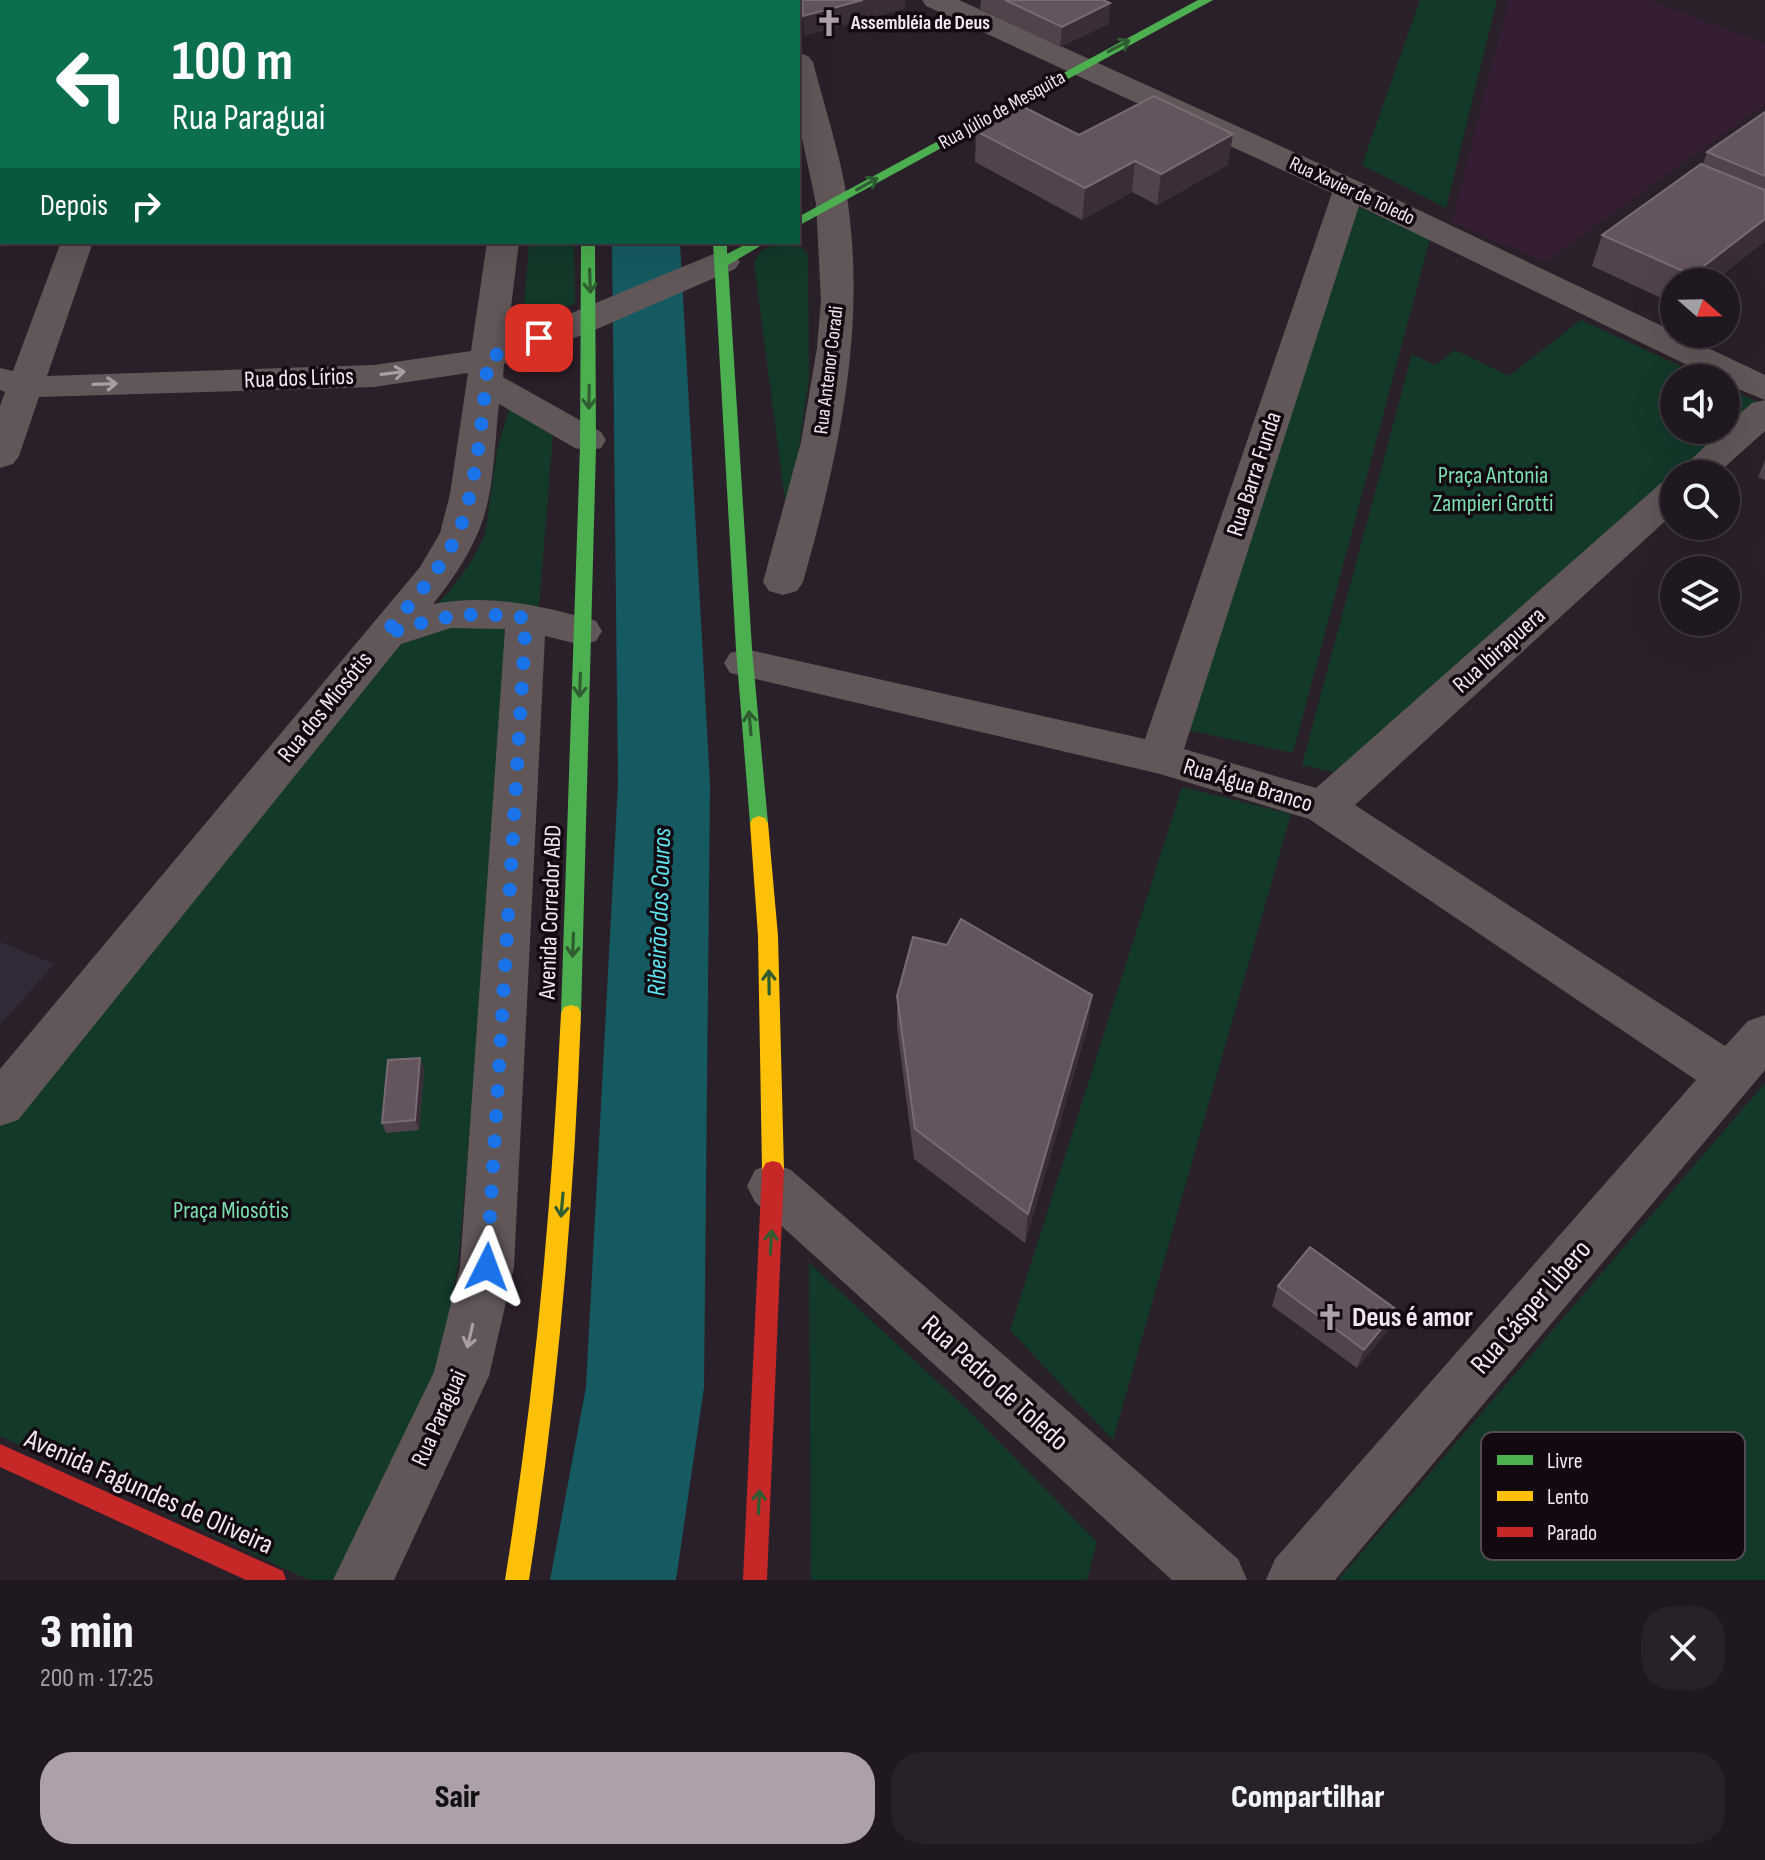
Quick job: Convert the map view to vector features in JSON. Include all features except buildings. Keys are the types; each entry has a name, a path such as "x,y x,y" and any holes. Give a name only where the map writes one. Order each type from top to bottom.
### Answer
{"main road":[{"name":"Rua Júlio de Mesquita","path":"800,221 1207,0"},
{"name":"Avenida Corredor ABD","path":"517,1580 546,1388 568,1136 591,319 588,244"},
{"path":"754,244 713,259 768,936 773,1186 755,1580"},
{"name":"Avenida Fagundes de Oliveira","path":"0,1455 274,1580"}],"street":[{"name":"Rua Xavier de Toledo","path":"936,0 1349,189 1765,389"},
{"name":"Rua Antenor Coradi","path":"783,582 807,505 830,395 839,302 832,203 800,70"},
{"name":"Rua Barra Funda","path":"1160,758 1349,189"},
{"path":"0,456 13,383 76,244"},
{"name":"Rua dos Miosótis","path":"0,1105 435,575 459,533 469,494 503,244"},
{"path":"591,319 625,305 713,259"},
{"name":"Rua dos Lírios","path":"13,383 374,376 487,370 591,319"},
{"path":"487,370 588,440"},
{"path":"1711,460 1765,411"},
{"name":"Rua Ibirapuera","path":"1324,807 1660,505"},
{"path":"384,635 435,617 488,613 526,618 581,636"},
{"name":"Rua Paraguai","path":"363,1580 461,1376 487,1267 526,618"},
{"name":"Rua Paraguai","path":"520,721 533,693 581,636"},
{"name":"Rua Água Branco","path":"745,663 1160,758 1324,807 1730,1076"},
{"name":"Rua Cásper Libero","path":"1296,1580 1765,1035"},
{"name":"Rua Pedro de Toledo","path":"773,1186 1217,1580"}],"shaded area":[{"path":"1509,0 1648,0 1765,44 1765,104 1545,262 1452,222"},
{"path":"0,942 54,964 0,1025"}],"green space":[{"path":"1420,0 1497,0 1446,208 1362,165"},
{"path":"1346,201 1430,239 1293,753 1184,729"},
{"path":"529,244 574,244 575,304 523,322"},
{"path":"778,244 801,247 808,255 809,378 788,524 754,262 762,250"},
{"name":"Praça Antonia Zampieri Grotti","path":"1581,320 1676,364 1660,364 1660,444 1711,444 1694,460 1660,460 1660,491 1345,775 1302,765 1412,354 1435,365 1455,350 1509,376"},
{"name":"Praça Antonia Zampieri Grotti","path":"1740,394 1758,402 1740,418"},
{"path":"509,408 553,435 538,618 419,620 447,594 469,565 485,535 497,451"},
{"name":"Praça Miosótis","path":"439,624 515,625 458,1265 440,1371 347,1580 309,1580 0,1436 0,1126 391,641"},
{"path":"1182,787 1291,814 1113,1440 1010,1330"},
{"path":"1765,1083 1765,1580 1338,1580"},
{"path":"809,1263 967,1409 1097,1542 1087,1580 811,1580"}],"waterway":[{"name":"Ribeirão dos Couros","path":"613,1580 645,1387 664,785 646,244"}],"traffic: fast":[{"path":"800,221 1207,0"},
{"path":"571,1013 588,447 588,244"},
{"path":"720,244 744,649 759,823"},
{"path":"723,262 756,244"}],"traffic: slow":[{"path":"759,823 768,936 773,1170"},
{"path":"517,1580 538,1439 553,1297 571,1013"}],"traffic: jam":[{"path":"755,1580 773,1170"},
{"path":"0,1455 274,1580"}],"place":[{"name":"Assembléia de Deus","path":"829,23"},
{"name":"Deus é amor","path":"1330,1317"}],"route":[{"path":"487,1267 526,618 488,613 435,617 384,635 435,575 459,533 469,494 488,358 539,338"}]}
